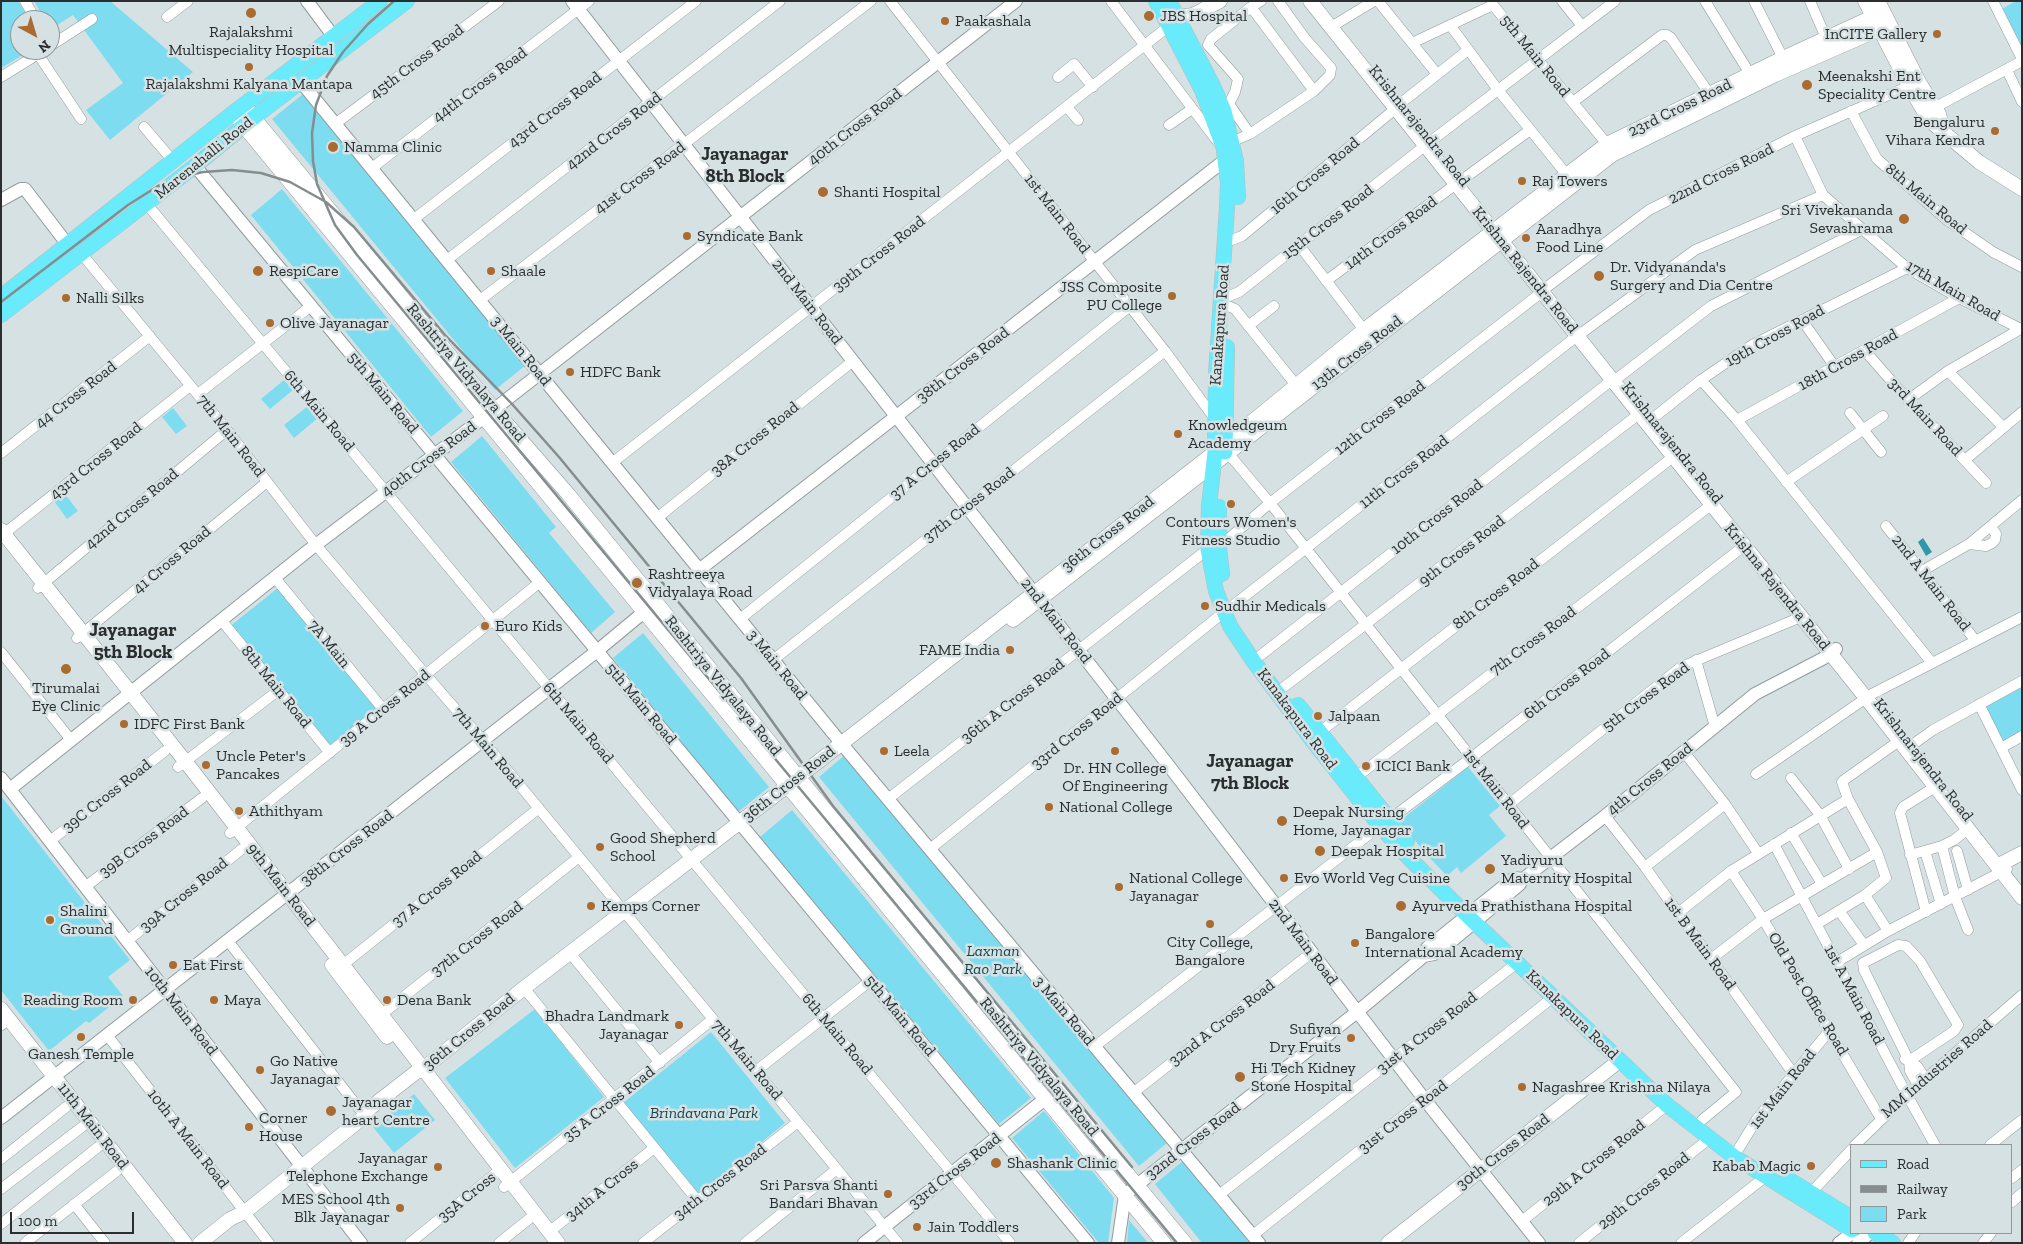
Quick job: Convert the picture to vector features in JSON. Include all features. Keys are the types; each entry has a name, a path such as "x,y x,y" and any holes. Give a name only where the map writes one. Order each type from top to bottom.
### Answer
{"main road":[{"name":"Marenahalli Road","path":"1,297 380,1"},
{"name":"Marenahalli Road","path":"1,315 195,166 248,122 407,1"},
{"name":"Kanakapura Road","path":"1156,1 1177,21"},
{"name":"Kanakapura Road","path":"1169,1 1202,90 1227,150 1236,161 1238,207 1232,240 1220,421 1220,454 1209,506 1214,548 1220,566 1227,610 1238,639 1312,740 1385,823 1431,867 1552,998 1666,1105 1710,1138 1765,1177 1850,1217"},
{"path":"1177,21 1189,10 1204,1"},
{"path":"1177,21 1220,1"},
{"name":"Krishnarajendra Road","path":"1310,1 1334,25 1500,234"},
{"name":"Krishnarajendra Road","path":"1320,1 1334,25"},
{"path":"1865,1 1881,17 1930,110"},
{"path":"1881,17 1909,86 1930,110 1939,114 1943,130 1980,162 2022,189"},
{"name":"23rd Cross Road","path":"1713,99 1750,74 1826,38 1881,17"},
{"name":"23rd Cross Road","path":"1500,234 1567,174 1611,149 1881,17"},
{"name":"Rashtriya Vidyalaya Road","path":"239,110 489,414 644,612 795,784 1185,1243"},
{"name":"23rd Cross Road","path":"1500,234 1611,149"},
{"name":"Kanakapura Road","path":"1220,421 1216,374 1227,207 1227,150"},
{"name":"Krishna Rajendra Road","path":"1500,234 1646,416 1673,457 1711,505 1801,617 1833,651 1906,743 1935,787 1968,829 2002,867 2022,898"},
{"name":"13th Cross Road","path":"1220,454 1296,385 1364,330 1500,234"},
{"name":"13th Cross Road","path":"1220,454 1500,234"},
{"name":"Rashtriya Vidyalaya Road","path":"489,414 568,494 1045,1099 1164,1243"},
{"name":"Krishnarajendra Road","path":"1646,416 1833,651"},
{"name":"36th Cross Road","path":"200,1243 230,1220 245,1212 365,1116 370,1108 421,1074 1220,454"},
{"name":"9th Main Road","path":"2,536 340,967 497,1172 552,1239"},
{"name":"Kanakapura Road","path":"1227,610 1355,778 1385,823"},
{"name":"9th Main Road","path":"127,695 165,751 181,764 202,798 233,831 242,848 284,897"},
{"name":"Krishnarajendra Road","path":"1906,743 2002,867 2022,885"},
{"path":"2002,867 2022,853"},
{"name":"Kanakapura Road","path":"1475,916 1674,1099 1739,1148 1850,1226"},
{"name":"11th Main Road","path":"1,1009 51,1079 66,1107 173,1243"},
{"name":"11th Main Road","path":"1,1024 51,1079 185,1243"},
{"name":"30th Cross Road","path":"1388,1243 1619,1061"},
{"name":"9th Main Road","path":"507,1184 529,1219 552,1239"},
{"name":"36th Cross Road","path":"212,1243 234,1225 245,1212"},
{"name":"Kanakapura Road","path":"1863,1235 1893,1243"}],"street":[{"path":"167,17 188,1"},
{"path":"307,1 334,37"},
{"name":"45th Cross Road","path":"335,124 499,1"},
{"name":"44th Cross Road","path":"372,168 575,5 589,1"},
{"name":"43rd Cross Road","path":"414,220 696,1"},
{"name":"42nd Cross Road","path":"447,260 780,1"},
{"name":"41st Cross Road","path":"480,300 871,1"},
{"name":"1st Main Road","path":"890,1 1220,421"},
{"name":"40th Cross Road","path":"10,789 316,545 489,414 1016,1"},
{"path":"1112,1 1192,109 1227,150 1314,91 1330,75 1331,68 1304,37 1278,1"},
{"path":"1250,134 1229,104 1238,80 1208,45 1210,40 1260,1"},
{"path":"1334,25 1374,1"},
{"path":"1378,1 1437,74"},
{"path":"1562,1 1582,26"},
{"name":"15th Cross Road","path":"1228,301 1428,143 1615,1"},
{"path":"1705,1 1750,74"},
{"path":"1754,1 1783,58"},
{"path":"1810,1 1826,38"},
{"name":"5th Main Road","path":"1412,43 1497,3 1537,60 1611,149"},
{"path":"1930,110 2007,70 2022,60 1997,3"},
{"name":"2nd Main Road","path":"575,5 1117,699 1311,954 1539,1243"},
{"path":"1251,8 1314,91"},
{"path":"60,40 92,19"},
{"name":"39th Cross Road","path":"612,462 1177,21"},
{"path":"1450,26 1498,90 1567,174"},
{"path":"1572,102 1662,35 1667,35 1671,38 1713,99"},
{"name":"16th Cross Road","path":"1232,240 1242,236 1468,50"},
{"path":"1,77 28,60"},
{"path":"53,60 81,119"},
{"path":"1058,77 1074,64 1093,87"},
{"path":"2007,70 2022,102"},
{"name":"3 Main Road","path":"301,82 773,660 1256,1239"},
{"name":"22nd Cross Road","path":"1545,289 1649,210 1795,136 1909,86"},
{"path":"1067,107 1078,120"},
{"path":"1169,125 1192,109"},
{"name":"8th Main Road","path":"1851,111 1877,159 1946,220 1993,252 2022,267"},
{"path":"144,127 173,162"},
{"name":"14th Cross Road","path":"1326,281 1530,130"},
{"name":"17th Main Road","path":"1795,136 1823,195 1907,268 1959,298 2021,328"},
{"name":"38th Cross Road","path":"700,570 1095,262 1227,150"},
{"name":"5th Main Road","path":"195,166 1088,1243"},
{"path":"1,200 21,189 25,189 68,245"},
{"name":"11th Cross Road","path":"1227,610 1580,334 1695,250 1823,195"},
{"name":"6th Main Road","path":"146,203 1010,1243"},
{"name":"10th Cross Road","path":"1261,655 1711,306 1863,230"},
{"path":"1299,245 1364,330"},
{"name":"7th Main Road","path":"81,253 227,430 316,545 539,808 898,1243"},
{"name":"19th Cross Road","path":"1646,416 1752,345 1907,268"},
{"name":"12th Cross Road","path":"1214,548 1545,289"},
{"name":"18th Cross Road","path":"1737,420 1959,298"},
{"path":"1228,301 1296,385"},
{"path":"198,394 311,306"},
{"name":"37 A Cross Road","path":"740,619 1130,306"},
{"path":"1248,326 1274,306"},
{"path":"1802,320 1836,367"},
{"path":"1908,400 1948,371 2021,328"},
{"name":"44 Cross Road","path":"1,453 150,336"},
{"name":"37th Cross Road","path":"773,660 1166,351"},
{"name":"3rd Main Road","path":"1865,351 1986,483"},
{"name":"38A Cross Road","path":"657,518 853,361"},
{"path":"1948,371 2003,427"},
{"path":"1701,380 1737,420 1932,663"},
{"name":"43rd Cross Road","path":"2,536 190,386"},
{"path":"1965,460 2022,412"},
{"path":"1850,413 1881,452"},
{"name":"9th Cross Road","path":"1284,687 1646,416"},
{"path":"1786,482 1882,416"},
{"name":"42nd Cross Road","path":"41,586 227,430"},
{"name":"1st Main Road","path":"1220,454 1233,459 1270,503 1736,1092 1702,1120"},
{"name":"8th Cross Road","path":"1320,732 1673,457"},
{"name":"41 Cross Road","path":"80,636 267,482"},
{"path":"1922,571 1969,544 2022,500"},
{"name":"7th Cross Road","path":"1355,778 1711,505"},
{"name":"2nd A Main Road","path":"1886,526 1975,640"},
{"name":"6th Cross Road","path":"1385,823 1744,546"},
{"name":"36th A Cross Road","path":"888,799 1078,650 1214,548"},
{"name":"7A Main","path":"275,578 383,709"},
{"name":"39 A Cross Road","path":"233,831 540,582"},
{"name":"33rd Cross Road","path":"930,849 1227,610"},
{"name":"38th Cross Road","path":"1,1118 549,688 598,652 644,612"},
{"name":"5th Cross Road","path":"1508,805 1681,667 1801,617"},
{"path":"1756,774 1869,696 1975,640 2022,618"},
{"name":"8th Main Road","path":"222,621 330,753"},
{"name":"4th Cross Road","path":"1475,916 1514,878 1523,879 1605,816 1756,694 1833,651"},
{"path":"1,652 71,740"},
{"path":"1696,660 1715,727"},
{"path":"1817,924 1840,912 1886,878 1877,852 1848,799 1842,782 1906,743 2022,681"},
{"path":"181,764 279,690"},
{"path":"1979,704 2022,790"},
{"path":"2001,748 2022,736"},
{"name":"39C Cross Road","path":"50,841 165,751"},
{"path":"1684,752 1725,804 1758,853"},
{"name":"10th Main Road","path":"1,778 361,1243"},
{"path":"1792,778 1820,815 1849,869"},
{"path":"1926,912 1900,813 1904,807 1935,787"},
{"name":"39B Cross Road","path":"85,887 202,798"},
{"path":"1678,913 1731,871 1848,799"},
{"path":"1645,867 1725,804"},
{"name":"37 A Cross Road","path":"340,967 539,808"},
{"name":"1st B Main Road","path":"1605,816 1645,867 1793,1073"},
{"path":"1094,1047 1385,823"},
{"path":"1910,855 1942,846 1954,840 1968,829"},
{"path":"1791,833 1822,884"},
{"name":"1st A Main Road","path":"1774,844 1934,1144"},
{"path":"1942,846 1955,897 1968,930"},
{"name":"39A Cross Road","path":"127,941 242,848"},
{"path":"1925,851 1941,904"},
{"path":"1957,851 1968,890"},
{"path":"1711,959 1764,919 1877,852"},
{"name":"37th Cross Road","path":"378,1017 579,857"},
{"path":"1837,962 1888,931 1968,890 2002,867"},
{"name":"Old Post Office Road","path":"1731,871 1764,919 1881,1119"},
{"path":"1865,895 1888,931"},
{"path":"1840,912 1864,945"},
{"name":"32nd Cross Road","path":"1124,1195 1357,1012 1424,956 1434,954 1475,916"},
{"path":"228,941 365,1116"},
{"path":"1898,945 1906,946 1920,961 1958,1025 1954,1031 1909,1061 1864,970 1863,963 1898,945"},
{"name":"32nd A Cross Road","path":"1133,1093 1311,954"},
{"path":"572,955 660,1063"},
{"name":"31st A Cross Road","path":"1219,1195 1517,962"},
{"path":"756,1071 870,981"},
{"path":"527,990 697,1200"},
{"name":"MM Industries Road","path":"1856,1144 1907,1095 2022,995"},
{"name":"31st Cross Road","path":"1256,1239 1552,998"},
{"name":"35 A Cross Road","path":"507,1184 713,1019"},
{"path":"1883,1022 1900,1057 1917,1066 1922,1082"},
{"name":"1st Main Road","path":"1739,1148 1757,1119 1830,1030"},
{"name":"10th A Main Road","path":"107,1035 269,1243"},
{"name":"33rd Cross Road","path":"864,1243 1045,1099"},
{"name":"29th A Cross Road","path":"1522,1221 1666,1105"},
{"path":"1,1159 66,1107"},
{"path":"1991,1144 2022,1120"},
{"name":"34th Cross Road","path":"643,1243 798,1122"},
{"path":"1,1189 82,1127"},
{"name":"29th Cross Road","path":"1579,1243 1710,1138"},
{"path":"1,1224 98,1147"},
{"name":"34th A Cross","path":"552,1239 654,1148"},
{"path":"1808,1196 1850,1151"},
{"path":"745,1243 837,1169"},
{"path":"25,1243 117,1171"},
{"name":"35A Cross","path":"410,1243 497,1172"},
{"path":"1682,1243 1765,1177"},
{"path":"1118,1243 1124,1195"},
{"path":"74,1204 103,1242"},
{"path":"500,1243 529,1219"},
{"path":"1839,1243 1863,1235"}],"green space":[{"path":"1,1 18,1 24,10 10,10 10,60 14,60 1,68"},
{"path":"34,1 110,1 193,72 110,140 86,110 123,83 73,15 60,23 60,10 39,10"},
{"path":"2016,1 2022,1 2022,49 2002,9"},
{"path":"303,94 526,365 495,390 272,119"},
{"path":"282,189 463,411 431,437 251,215"},
{"path":"284,380 293,390 270,409 261,399"},
{"path":"308,406 318,418 294,438 284,425"},
{"path":"173,408 187,426 176,434 162,417"},
{"path":"482,436 556,527 549,533 615,612 591,633 451,462"},
{"path":"64,493 78,511 67,519 54,501"},
{"path":"279,587 378,708 329,749 229,627"},
{"path":"643,633 769,787 738,812 613,658"},
{"path":"2022,681 2022,735 2000,747 1979,704"},
{"name":"Laxman Rao Park","path":"846,754 1167,1143 1139,1166 819,777"},
{"path":"1468,767 1500,806 1489,815 1506,836 1461,873 1457,867 1447,876 1424,852 1400,821"},
{"name":"Shalini Ground","path":"1,796 130,960 108,977 123,996 89,1023 86,1021 49,1051 1,990"},
{"name":"Laxman Rao Park","path":"792,810 1031,1098 999,1124 760,837"},
{"path":"535,1009 604,1097 515,1168 445,1078"},
{"name":"Brindavana Park","path":"711,1032 785,1123 697,1195 623,1103"},
{"path":"414,1094 435,1120 394,1153 373,1127"},
{"path":"1044,1111 1114,1198 1108,1243 1099,1243 1012,1138"},
{"path":"1184,1160 1250,1243 1202,1243 1155,1184"},
{"path":"1129,1220 1148,1243 1127,1243"}],"shaded area":[{"path":"1923,538 1932,552 1926,556 1918,542"}],"railway":[{"path":"394,1 368,24 343,52 327,76 316,105 312,133 313,161 317,184 335,225 357,255 1177,1243"},
{"path":"1,302 128,205 158,186 186,176 203,172 232,170 261,173 290,182 326,202 354,227 445,335 512,404 559,457 741,678 833,806 1132,1167"}],"place":[{"name":"Rajalakshmi Multispeciality Hospital","path":"251,13"},
{"name":"JBS Hospital","path":"1149,16"},
{"name":"Paakashala","path":"945,21"},
{"name":"InCITE Gallery","path":"1937,34"},
{"name":"Rajalakshmi Kalyana Mantapa","path":"249,67"},
{"name":"Meenakshi Ent Speciality Centre","path":"1807,85"},
{"name":"Bengaluru Vihara Kendra","path":"1995,131"},
{"name":"Namma Clinic","path":"333,147"},
{"name":"Raj Towers","path":"1522,181"},
{"name":"Shanti Hospital","path":"823,192"},
{"name":"Sri Vivekananda Sevashrama","path":"1904,219"},
{"name":"Syndicate Bank","path":"687,236"},
{"name":"Aaradhya Food Line","path":"1526,238"},
{"name":"RespiCare","path":"258,271"},
{"name":"Shaale","path":"491,271"},
{"name":"Dr. Vidyananda's Surgery and Dia Centre","path":"1599,276"},
{"name":"JSS Composite PU College","path":"1172,296"},
{"name":"Nalli Silks","path":"66,298"},
{"name":"Olive Jayanagar","path":"270,323"},
{"name":"HDFC Bank","path":"570,372"},
{"name":"Knowledgeum Academy","path":"1178,434"},
{"name":"Contours Women's Fitness Studio","path":"1231,504"},
{"name":"Rashtreeya Vidyalaya Road","path":"637,583"},
{"name":"Sudhir Medicals","path":"1205,606"},
{"name":"Euro Kids","path":"485,626"},
{"name":"FAME India","path":"1010,650"},
{"name":"Tirumalai Eye Clinic","path":"66,669"},
{"name":"Jalpaan","path":"1318,716"},
{"name":"IDFC First Bank","path":"124,724"},
{"name":"Leela","path":"884,751"},
{"name":"Dr. HN College Of Engineering","path":"1115,751"},
{"name":"Uncle Peter's Pancakes","path":"206,765"},
{"name":"ICICI Bank","path":"1366,766"},
{"name":"National College","path":"1049,807"},
{"name":"Athithyam","path":"239,811"},
{"name":"Deepak Nursing Home, Jayanagar","path":"1282,821"},
{"name":"Good Shepherd School","path":"600,847"},
{"name":"Deepak Hospital","path":"1320,851"},
{"name":"Yadiyuru Maternity Hospital","path":"1490,869"},
{"name":"Evo World Veg Cuisine","path":"1284,878"},
{"name":"National College Jayanagar","path":"1119,887"},
{"name":"Kemps Corner","path":"591,906"},
{"name":"Ayurveda Prathisthana Hospital","path":"1401,906"},
{"name":"Shalini Ground","path":"50,920"},
{"name":"City College, Bangalore","path":"1210,924"},
{"name":"Bangalore International Academy","path":"1355,943"},
{"name":"Eat First","path":"173,965"},
{"name":"Reading Room","path":"133,1000"},
{"name":"Maya","path":"214,1000"},
{"name":"Dena Bank","path":"387,1000"},
{"name":"Bhadra Landmark Jayanagar","path":"679,1025"},
{"name":"Ganesh Temple","path":"81,1037"},
{"name":"Sufiyan Dry Fruits","path":"1351,1038"},
{"name":"Go Native Jayanagar","path":"260,1070"},
{"name":"Hi Tech Kidney Stone Hospital","path":"1240,1077"},
{"name":"Nagashree Krishna Nilaya","path":"1522,1087"},
{"name":"Jayanagar heart Centre","path":"331,1111"},
{"name":"Corner House","path":"249,1127"},
{"name":"Shashank Clinic","path":"996,1163"},
{"name":"Kabab Magic","path":"1811,1166"},
{"name":"Jayanagar Telephone Exchange","path":"438,1167"},
{"name":"Sri Parsva Shanti Bandari Bhavan","path":"888,1194"},
{"name":"MES School 4th Blk Jayanagar","path":"400,1208"},
{"name":"Jain Toddlers","path":"917,1227"}],"district":[{"name":"Jayanagar 8th Block","path":"745,166"},
{"name":"Jayanagar 5th Block","path":"133,642"},
{"name":"Jayanagar 7th Block","path":"1250,773"}]}
